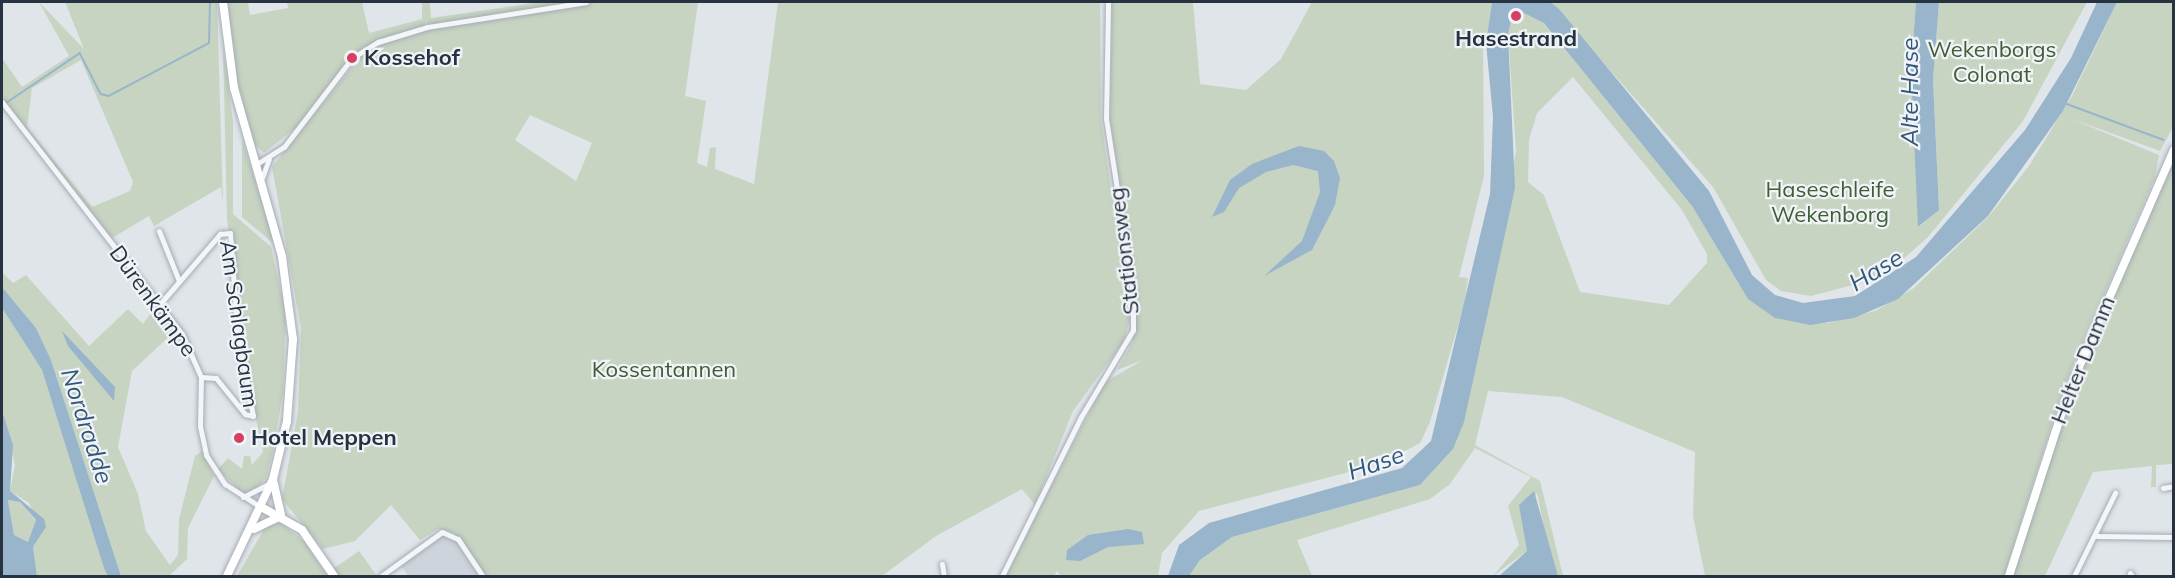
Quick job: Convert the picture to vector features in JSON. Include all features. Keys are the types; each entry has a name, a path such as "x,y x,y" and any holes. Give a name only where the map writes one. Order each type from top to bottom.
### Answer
{"main road":[{"path":"223,2 234,88 282,257 293,339 287,421 272,480 254,529 227,576"}],"street":[{"path":"261,183 270,158 352,58 378,42 427,27 586,2"},
{"name":"Stationsweg","path":"1002,576 1036,513 1081,417 1133,330 1133,291 1106,119 1108,2"},
{"name":"Dürenkämpe","path":"2,102 192,350 201,377 206,455 225,484 263,508"},
{"name":"Helter Damm","path":"2009,576 2068,390 2172,157"},
{"path":"255,165 270,158"},
{"path":"159,231 180,281"},
{"name":"Am Schlagbaum","path":"159,305 220,234 230,233 237,328 253,416 245,414 216,378 201,377"},
{"path":"243,497 272,480 281,516"},
{"path":"2163,488 2174,486"},
{"path":"2074,576 2097,536 2115,493"},
{"path":"263,508 281,516 314,544 334,576"},
{"path":"254,529 281,516"},
{"path":"381,576 442,532 458,539 482,575"},
{"path":"2097,536 2174,537"},
{"path":"942,564 944,576"}],"shaded area":[{"path":"438,534 455,538 478,576 408,576 400,564"}],"green space":[{"path":"39,2 84,49 65,2 217,2 223,205 221,187 154,226 149,216 112,238 2,102 2,58 22,87 69,56","holes":["81,60 133,182 130,191 92,207 27,127 32,88"]},
{"path":"227,2 248,2 250,15 288,8 287,2 362,2 369,33 422,19 422,2 430,2 431,18 541,2 579,2 428,26 426,19 426,26 379,40 350,58 299,125 264,153 254,144 237,80"},
{"name":"Kossentannen","path":"592,2 698,2 685,96 706,101 697,163 707,167 710,148 716,147 715,169 754,184 778,2 1100,2 1101,120 1130,318 1124,341 1073,411 1035,505 1022,489 936,536 882,576 484,576 454,533 438,529 420,540 391,505 355,541 323,549 282,499 298,412 301,328 272,167 366,50 425,30","holes":["530,115 592,143 576,181 515,140"]},
{"path":"1112,2 1193,2 1200,84 1246,90 1281,59 1312,2 1492,2 1486,43 1483,37 1484,176 1459,277 1468,278 1464,305 1430,422 1420,443 1357,470 1199,511 1162,553 1158,576 1061,576 1057,571 1054,576 1005,576 1105,382 1143,360 1117,370 1132,343 1136,300 1110,119"},
{"path":"1550,2 1916,2 1911,71 1919,227 1939,210 1933,80 1939,2 2087,2 2023,121 1928,237 1883,277 1811,296 1781,291 1766,280 1713,187"},
{"path":"2117,2 2173,2 2173,127 2160,151 2072,119 2159,155 2155,177 2063,388 2004,576 1705,576 1693,516 1695,452 1562,397 1488,391 1475,445 1540,481 1563,576 1558,576 1550,556 1537,493 1522,517 1527,551 1493,576 1519,545 1508,506 1531,477 1475,448 1450,484 1430,499 1297,540 1312,576 1189,576 1200,560 1232,537 1420,485 1453,449 1481,345 1516,151 1508,34 1509,17 1515,23 1522,8 1544,23 1692,206 1748,299 1828,323 1875,311 1914,288 1989,216 2029,166 2072,96","holes":["1573,77 1682,210 1707,254 1707,263 1669,305 1580,292 1544,195 1528,182 1529,140 1537,113"]},
{"path":"223,48 233,121 233,214 271,247 286,315 283,393 273,451 266,478 252,493 243,494 218,469 228,458 242,469 244,456 250,456 252,465 263,452 242,352 227,218"},
{"path":"242,139 271,230 273,243 242,217"},
{"path":"2173,162 2173,464 2156,465 2156,487 2151,487 2152,466 2093,472 2045,576 2013,576 2072,391"},
{"path":"2,272 13,283 26,275 89,346 128,309 143,324 156,306 175,331 132,371 118,447 138,494 146,531 170,565 178,555 179,519 195,456 202,451 214,476 188,528 187,559 169,576 121,576 51,360 36,328 2,287"},
{"path":"2,308 42,370 108,576 37,576 33,547 42,533 29,503 10,491 15,465 2,411"},
{"path":"8,500 20,502 36,521 28,542 14,535"},
{"path":"281,523 305,542 327,576 237,576 266,526"},
{"path":"359,551 377,576 338,576 333,569"}],"water":[{"path":"1492,2 1550,2 1559,9 1709,191 1752,275 1775,295 1803,303 1855,296 1916,257 2025,130 2071,58 2097,2 2117,2 2063,111 1988,216 1898,299 1854,318 1810,325 1775,318 1748,299 1692,206 1544,23 1514,8 1508,34 1515,188 1464,422 1453,449 1420,485 1232,537 1200,560 1189,576 1168,576 1179,545 1209,523 1402,468 1431,441 1490,194 1493,117 1486,43"},
{"path":"1916,2 1939,2 1933,80 1939,210 1918,227 1911,71"},
{"path":"1299,146 1324,151 1334,161 1340,178 1335,205 1312,250 1264,276 1302,241 1320,192 1318,171 1293,165 1266,172 1239,188 1224,212 1212,217 1230,180 1252,164"},
{"path":"2,287 36,328 51,360 121,576 108,576 104,568 42,370 2,308"},
{"path":"62,331 115,387 114,401 68,346"},
{"path":"2,411 13,445 10,491 44,519 46,527 33,547 37,576 2,576","holes":["8,500 20,502 36,520 28,542 14,535"]},
{"path":"1534,491 1558,576 1499,576 1527,551 1519,505"},
{"path":"1128,529 1142,532 1144,544 1108,547 1080,561 1066,560 1067,550 1088,535"}],"waterway":[{"path":"6,103 80,53 101,94 109,96 209,43 210,2"},
{"path":"2067,104 2164,140"}],"place":[{"name":"Hasestrand","path":"1516,16"},
{"name":"Kossehof","path":"352,58"},
{"name":"Hotel Meppen","path":"239,438"}],"park label":[{"name":"Wekenborgs Colonat","path":"1992,62"},
{"name":"Haseschleife Wekenborg","path":"1830,202"}],"water label":[{"name":"Alte Hase","path":"1910,92"},
{"name":"Hase","path":"1876,270"},
{"name":"Nordradde","path":"87,426"},
{"name":"Hase","path":"1376,463"}]}
